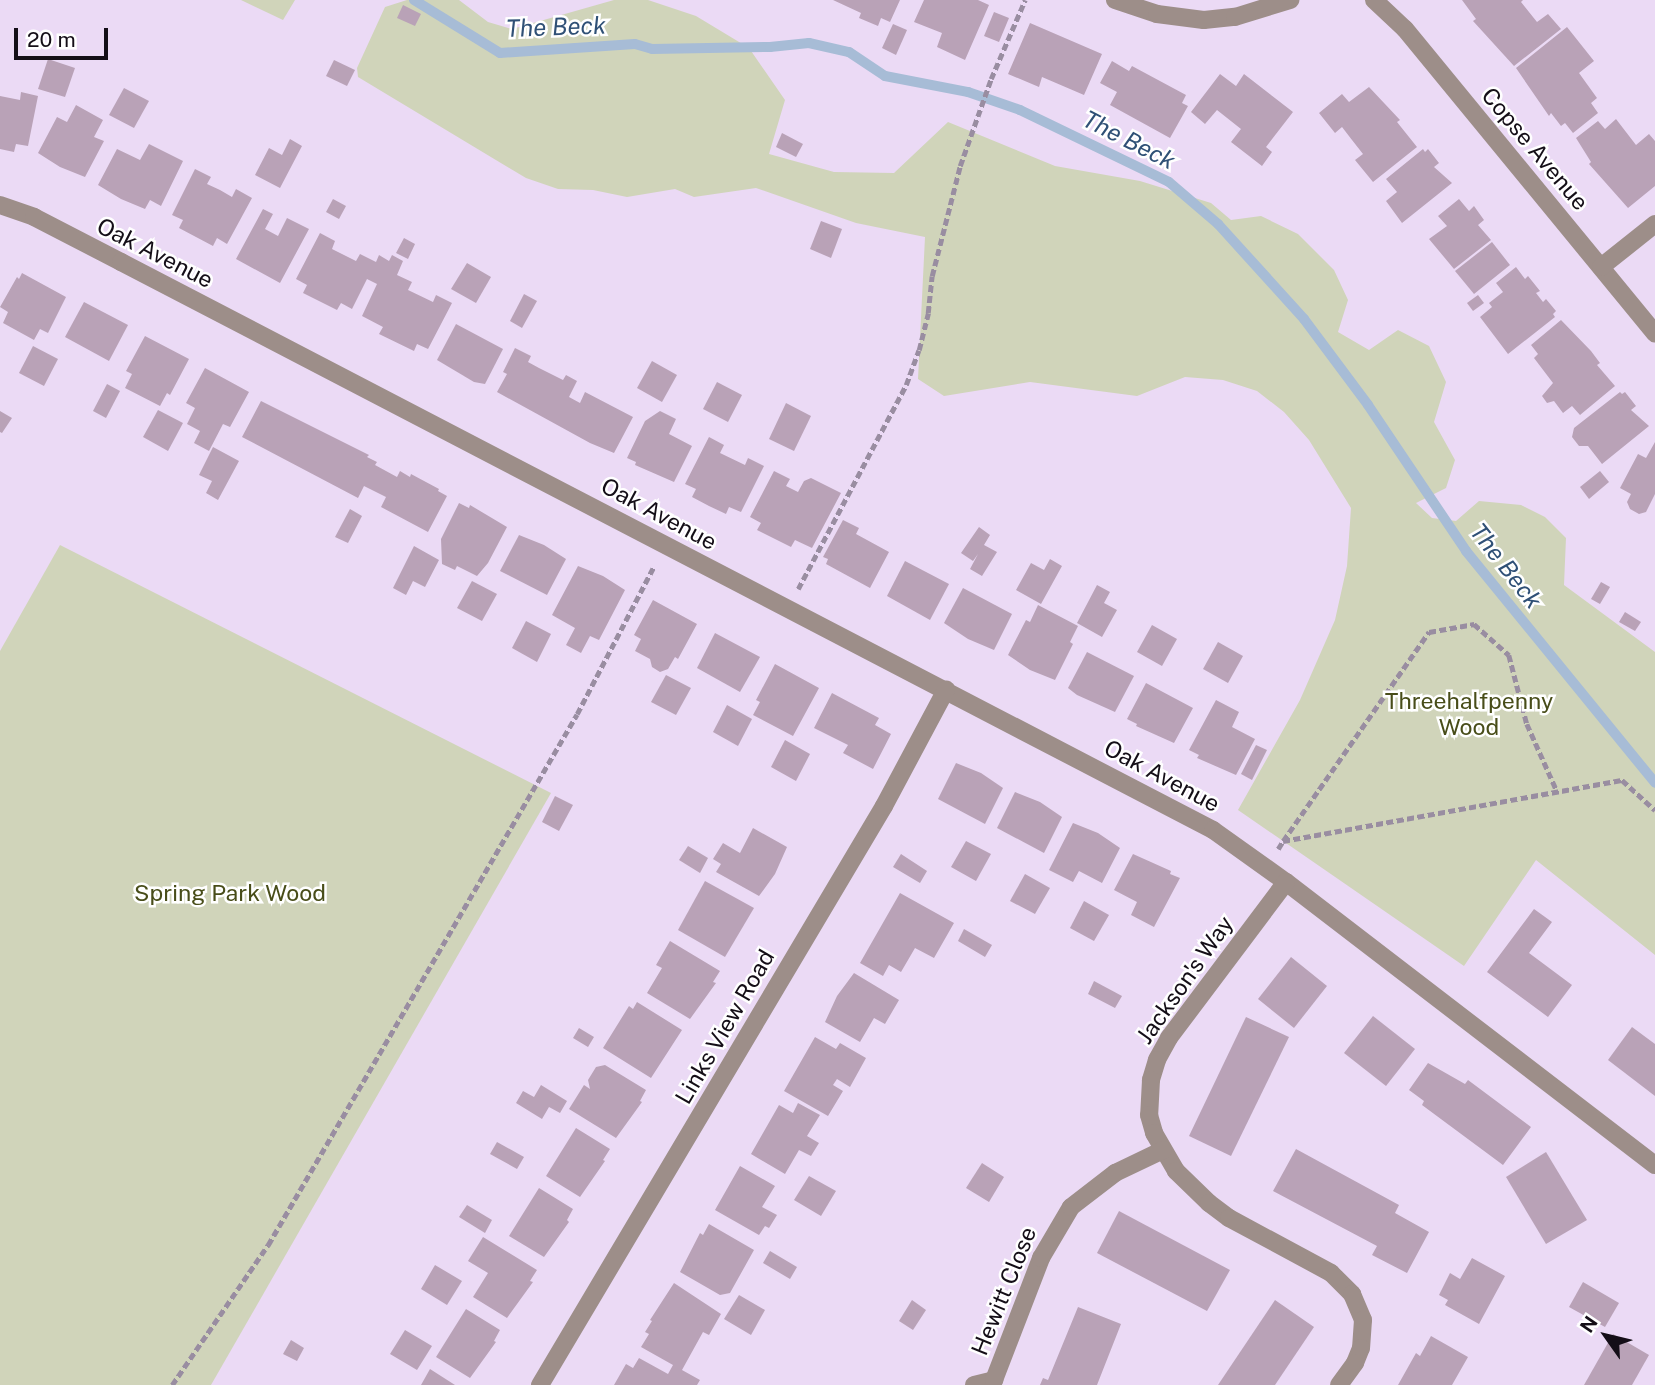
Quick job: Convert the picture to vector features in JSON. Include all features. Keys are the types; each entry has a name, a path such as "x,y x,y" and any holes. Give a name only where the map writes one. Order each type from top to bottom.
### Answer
{"street":[{"path":"1115,0 1157,14 1204,20 1235,17 1290,0"},
{"name":"Copse Avenue","path":"1374,0 1405,29 1655,333"},
{"name":"Oak Avenue","path":"0,205 55,228 1185,814 1265,866 1655,1165"},
{"path":"1601,267 1655,224"},
{"name":"Links View Road","path":"540,1385 884,806 946,690"},
{"name":"Jackson's Way","path":"1286,882 1169,1038 1157,1060 1151,1080 1149,1115 1163,1150 1176,1171 1209,1203 1228,1218 1331,1273 1352,1294 1363,1320 1362,1348 1339,1385"},
{"name":"Hewitt Close","path":"974,1385 994,1380 1041,1258 1071,1207 1115,1173 1163,1150"}],"path":[{"path":"788,609 899,398 919,350 932,276 960,166 991,79 1025,0"},
{"path":"172,1385 275,1233 577,715 665,545"},
{"path":"1265,866 1429,632 1474,624 1509,655 1527,724 1557,791"},
{"path":"1283,841 1622,780 1655,810"}],"green space":[{"path":"241,0 295,0 283,20"},
{"name":"Threehalfpenny Wood","path":"407,0 459,0 488,22 512,29 614,0 648,0 696,16 749,48 785,100 769,154 834,172 894,173 948,122 1055,166 1140,181 1211,203 1231,220 1261,216 1298,234 1334,270 1348,300 1338,332 1369,350 1398,330 1429,346 1446,382 1434,422 1455,460 1446,488 1416,503 1432,518 1456,521 1479,501 1521,505 1545,517 1566,538 1564,585 1655,652 1655,955 1536,860 1464,966 1238,810 1300,700 1335,620 1347,566 1351,508 1309,440 1284,412 1257,391 1223,380 1185,377 1137,396 1030,382 944,396 918,379 925,237 856,223 756,188 694,197 675,189 627,197 593,190 558,189 526,178 358,77 357,68 385,7"},
{"name":"Spring Park Wood","path":"60,545 551,793 211,1385 0,1385 0,651"}],"building":[{"path":"833,0 900,0 890,22 881,18 878,26 859,18 861,13"},
{"path":"924,0 978,0 989,5 965,60 937,47 942,33 914,22"},
{"path":"1462,0 1523,0 1521,2 1537,22 1548,14 1561,29 1514,66 1473,21 1476,19"},
{"path":"403,5 421,14 415,26 397,18"},
{"path":"994,12 1009,18 999,42 984,36"},
{"path":"1030,23 1102,54 1084,95 1042,77 1039,87 1008,74"},
{"path":"893,24 907,30 896,55 882,48"},
{"path":"1567,27 1594,61 1579,73 1597,98 1591,103 1598,113 1573,133 1565,123 1561,126 1551,113 1549,116 1516,68"},
{"path":"48,59 75,68 65,97 38,89"},
{"path":"334,60 355,70 347,86 326,76"},
{"path":"1112,61 1129,71 1132,66 1186,95 1182,103 1188,106 1170,138 1110,105 1117,92 1100,83"},
{"path":"1220,74 1236,86 1244,74 1293,112 1266,147 1272,152 1262,166 1231,142 1241,129 1217,110 1205,124 1191,112"},
{"path":"1369,87 1400,120 1397,122 1417,147 1373,182 1355,160 1363,154 1342,127 1335,133 1319,113 1342,94 1349,102"},
{"path":"124,88 149,101 134,128 109,115"},
{"path":"21,92 38,96 28,146 16,144 14,152 0,149 0,96 20,100"},
{"path":"76,105 103,120 94,137 104,141 85,177 60,167 38,153 57,117 67,122"},
{"path":"1616,119 1636,145 1649,134 1655,141 1655,186 1628,208 1589,164 1591,162 1576,138 1598,121 1605,129"},
{"path":"782,133 803,144 796,157 776,147"},
{"path":"290,139 302,146 280,188 255,175 269,148 282,155"},
{"path":"149,144 183,161 161,206 150,200 145,209 98,185 117,149 140,160"},
{"path":"1423,149 1425,152 1428,149 1439,163 1434,167 1452,183 1402,223 1386,201 1397,192 1386,179"},
{"path":"195,169 211,177 207,184 232,197 236,189 252,198 227,244 217,238 213,246 179,228 183,220 172,215"},
{"path":"333,199 346,206 339,219 326,212"},
{"path":"1459,199 1469,211 1474,206 1484,220 1478,225 1491,240 1454,269 1429,239 1447,226 1438,216"},
{"path":"263,209 273,214 265,229 278,236 287,218 309,229 280,283 236,259"},
{"path":"821,221 842,229 831,258 810,249"},
{"path":"320,233 335,241 332,249 356,261 360,254 376,262 379,255 389,261 392,255 403,261 397,275 412,282 408,290 433,302 436,295 452,303 428,349 417,344 414,351 379,334 383,327 362,316 377,284 367,279 352,309 341,303 337,310 303,293 307,285 296,279"},
{"path":"404,238 415,244 408,259 396,253"},
{"path":"1492,242 1510,265 1474,294 1455,271"},
{"path":"467,263 491,277 476,303 451,289"},
{"path":"1516,267 1525,279 1528,276 1540,291 1536,293 1543,302 1546,299 1556,311 1553,314 1555,317 1508,354 1480,317 1492,307 1489,303 1503,292 1496,283"},
{"path":"22,273 66,297 48,333 40,329 34,340 3,323 8,312 0,307"},
{"path":"524,294 537,301 522,328 510,321"},
{"path":"1478,295 1484,303 1473,311 1467,303"},
{"path":"84,302 128,325 109,361 65,337"},
{"path":"1561,320 1591,351 1600,363 1597,365 1615,386 1580,415 1572,406 1563,413 1554,401 1547,403 1542,396 1553,383 1534,358 1538,354 1531,345"},
{"path":"456,324 503,349 485,384 474,382 437,360"},
{"path":"145,336 189,359 170,395 167,393 160,406 125,388 132,374 126,371"},
{"path":"33,346 58,359 44,386 19,373"},
{"path":"515,348 531,356 528,362 539,368 563,380 566,375 577,381 569,397 580,403 585,392 633,417 614,453 590,443 497,392 507,374 503,372"},
{"path":"652,361 677,375 662,402 637,388"},
{"path":"205,368 249,392 230,427 223,424 209,451 194,443 200,431 187,424 195,408 186,403"},
{"path":"717,382 742,395 728,422 703,409"},
{"path":"107,384 120,391 106,418 93,411"},
{"path":"1620,392 1625,392 1636,406 1631,410 1649,426 1602,464 1588,446 1579,446 1572,437 1574,428"},
{"path":"261,401 369,455 367,457 377,462 375,465 397,477 400,471 410,477 411,474 439,489 438,491 447,496 428,532 381,507 386,497 364,486 358,498 242,437"},
{"path":"786,403 811,416 794,451 769,439"},
{"path":"158,410 183,423 168,451 143,437"},
{"path":"0,411 12,418 2,433 0,432"},
{"path":"660,411 676,419 669,434 692,446 674,482 635,465 636,462 627,458 645,421"},
{"path":"709,437 724,445 720,453 745,465 748,458 764,466 741,512 729,507 726,514 709,506 692,497 696,489 685,484"},
{"path":"1655,442 1655,494 1646,512 1639,514 1630,509 1627,502 1631,494 1620,488 1638,454 1646,458"},
{"path":"213,447 239,461 218,500 206,493 212,481 199,475"},
{"path":"774,471 790,479 786,486 798,492 804,481 811,478 841,493 812,548 795,540 791,547 757,530 761,523 750,517"},
{"path":"1600,471 1609,482 1589,499 1580,487"},
{"path":"459,503 469,508 470,505 507,527 488,563 477,576 457,566 455,570 442,564 441,539"},
{"path":"350,509 362,516 348,543 335,537"},
{"path":"843,520 859,528 856,534 889,552 870,588 826,564 828,559 823,557"},
{"path":"979,527 990,535 984,545 997,552 982,576 970,569 978,554 973,561 961,553"},
{"path":"519,535 544,545 566,559 547,595 500,571"},
{"path":"414,546 439,560 425,587 413,581 406,595 393,588"},
{"path":"1050,559 1062,566 1041,604 1016,590 1031,563 1044,570"},
{"path":"905,561 949,584 930,620 887,596"},
{"path":"578,566 603,576 625,590 599,640 590,636 581,653 566,645 575,628 552,615"},
{"path":"472,581 497,594 482,621 457,608"},
{"path":"1601,582 1610,587 1600,604 1591,599"},
{"path":"1097,585 1110,592 1104,603 1117,610 1102,637 1077,623"},
{"path":"963,588 1012,614 994,650 968,639 944,623"},
{"path":"653,600 697,624 678,659 675,657 668,669 660,672 652,667 650,659 635,651 641,639 634,635"},
{"path":"1038,605 1078,626 1070,642 1073,644 1055,680 1030,670 1008,655 1026,620 1030,622"},
{"path":"1625,612 1641,622 1635,631 1619,622"},
{"path":"526,621 551,634 537,662 512,648"},
{"path":"1152,625 1177,639 1162,666 1137,652"},
{"path":"715,633 760,657 740,692 697,668"},
{"path":"1218,642 1243,656 1228,683 1203,669"},
{"path":"1087,652 1134,676 1115,712 1077,695 1068,688"},
{"path":"775,664 819,688 793,736 753,715 760,702 756,700"},
{"path":"666,675 691,688 676,715 651,702"},
{"path":"1146,683 1193,708 1174,743 1136,726 1137,724 1127,719"},
{"path":"832,693 879,718 875,725 891,734 873,769 843,753 848,745 814,728"},
{"path":"1216,700 1239,712 1232,727 1255,739 1236,775 1197,758 1199,755 1189,750"},
{"path":"727,705 752,719 738,746 713,732"},
{"path":"785,740 810,754 796,781 771,767"},
{"path":"1256,745 1267,750 1252,780 1241,774"},
{"path":"956,763 981,773 1003,788 985,824 938,799"},
{"path":"1015,792 1040,802 1062,817 1044,853 997,828"},
{"path":"555,796 573,805 559,831 542,822"},
{"path":"1073,823 1098,833 1120,848 1102,883 1079,871 1073,882 1049,870"},
{"path":"753,828 787,847 775,874 759,896 716,872 721,864 713,859 723,843 740,853"},
{"path":"966,841 991,854 976,881 951,867"},
{"path":"688,846 708,858 700,873 679,860"},
{"path":"901,854 927,871 920,883 893,867"},
{"path":"1133,854 1171,871 1170,874 1180,878 1154,927 1131,915 1137,902 1114,890"},
{"path":"1025,874 1050,888 1035,914 1010,901"},
{"path":"705,881 754,908 725,957 678,930"},
{"path":"900,893 954,923 934,958 915,948 901,972 889,965 883,976 860,963"},
{"path":"1084,901 1109,915 1094,941 1070,928"},
{"path":"1534,909 1552,922 1529,953 1572,985 1548,1017 1487,972"},
{"path":"964,929 992,945 985,957 958,941"},
{"path":"670,941 720,971 713,982 716,983 690,1019 647,993 662,968 656,965"},
{"path":"1291,957 1327,986 1294,1028 1258,999"},
{"path":"854,973 899,1000 885,1024 874,1018 860,1042 825,1022 837,996"},
{"path":"1094,981 1122,996 1115,1008 1088,994"},
{"path":"637,1002 682,1030 651,1078 603,1048 629,1006 633,1009"},
{"path":"1373,1016 1415,1049 1386,1086 1344,1053"},
{"path":"1246,1017 1289,1037 1231,1156 1189,1136"},
{"path":"1632,1027 1655,1044 1655,1096 1608,1060"},
{"path":"579,1028 594,1037 588,1047 573,1038"},
{"path":"815,1037 836,1049 840,1043 866,1058 850,1087 837,1079 833,1085 843,1091 828,1116 784,1091"},
{"path":"1428,1063 1465,1084 1468,1080 1531,1127 1503,1165 1422,1105 1424,1101 1409,1090"},
{"path":"605,1065 646,1090 640,1101 642,1102 616,1138 569,1109 584,1085 590,1089 588,1080 596,1067"},
{"path":"541,1085 567,1101 560,1113 549,1107 542,1119 516,1103 523,1091 534,1097"},
{"path":"798,1103 820,1115 807,1136 819,1143 811,1156 799,1150 785,1174 751,1154 779,1105 793,1113"},
{"path":"576,1128 610,1149 603,1160 605,1161 580,1197 546,1176"},
{"path":"497,1142 524,1157 517,1169 490,1154"},
{"path":"1296,1149 1399,1205 1395,1213 1429,1232 1407,1273 1372,1255 1377,1246 1273,1191"},
{"path":"1546,1152 1587,1220 1546,1244 1506,1177"},
{"path":"982,1163 1004,1177 989,1202 966,1188"},
{"path":"740,1166 775,1186 762,1207 777,1215 769,1228 765,1226 759,1235 715,1210"},
{"path":"809,1176 836,1191 821,1216 794,1200"},
{"path":"539,1188 573,1209 567,1220 569,1222 544,1257 509,1236"},
{"path":"467,1205 492,1220 485,1233 459,1217"},
{"path":"1119,1211 1230,1270 1207,1311 1097,1253"},
{"path":"709,1224 754,1250 730,1293 720,1295 680,1272 700,1233 703,1235"},
{"path":"483,1237 537,1270 530,1281 533,1282 507,1318 473,1297 488,1273 468,1261"},
{"path":"770,1251 797,1267 790,1279 763,1263"},
{"path":"1472,1258 1505,1276 1479,1324 1445,1305 1448,1300 1439,1295 1450,1273 1460,1279"},
{"path":"435,1265 462,1281 447,1305 421,1289"},
{"path":"1583,1282 1619,1303 1605,1327 1569,1307"},
{"path":"674,1283 721,1314 709,1335 703,1332 682,1370 700,1380 697,1385 614,1385 626,1364 633,1368 639,1358 668,1374 673,1365 641,1347 649,1334 645,1332 652,1321 650,1320"},
{"path":"739,1295 765,1310 751,1335 724,1319"},
{"path":"912,1300 926,1310 913,1330 899,1321"},
{"path":"1275,1300 1314,1327 1275,1385 1218,1385"},
{"path":"1078,1307 1121,1324 1097,1385 1040,1385 1043,1378 1048,1380"},
{"path":"466,1309 500,1330 494,1341 496,1342 470,1378 436,1357"},
{"path":"405,1330 432,1346 417,1370 390,1354"},
{"path":"1613,1334 1649,1355 1632,1385 1584,1385"},
{"path":"1431,1336 1468,1357 1452,1385 1398,1385 1416,1353 1420,1356"},
{"path":"291,1340 304,1348 297,1361 283,1354"},
{"path":"430,1369 455,1385 421,1385"}],"waterway":[{"name":"The Beck","path":"414,0 500,53 635,44 652,49 770,47 809,43 849,52 885,76 968,92 1020,110 1169,182 1218,224 1304,319 1368,405 1466,551 1655,783"}]}
